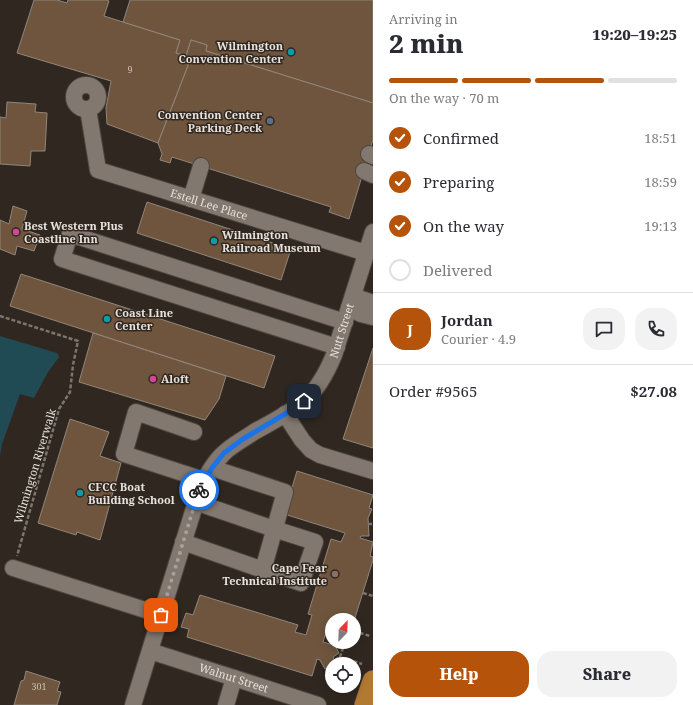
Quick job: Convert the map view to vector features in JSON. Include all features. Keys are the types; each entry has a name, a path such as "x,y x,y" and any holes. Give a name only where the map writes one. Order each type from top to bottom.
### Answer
{"main road":[{"path":"365,705 367,672"}],"street":[{"name":"Estell Lee Place","path":"88,109 98,170 366,253"},
{"path":"191,199 201,166"},
{"name":"Nutt Street","path":"133,705 195,502 208,474 224,453 304,401 319,383 329,368 337,347 373,232"},
{"path":"337,347 62,259 70,234 350,304 373,303"},
{"path":"350,304 373,293"},
{"path":"350,304 361,314 373,317"},
{"path":"194,432 136,412 124,454 284,492 263,570"},
{"path":"285,414 302,440 311,450 320,455 373,471"},
{"path":"183,542 301,583 315,542 195,502"},
{"path":"13,568 161,615"},
{"name":"Walnut Street","path":"150,651 318,705"},
{"path":"226,705 234,678"}],"path":[{"name":"Wilmington Riverwalk","path":"0,316 78,341 72,370 70,392 59,409 13,568"},
{"path":"368,524 373,524"},
{"path":"363,592 373,596"},
{"path":"361,633 370,636"},
{"path":"340,657 343,649"}],"water":[{"path":"0,336 57,353 59,357 48,372 34,398 20,394 2,444 0,456"}],"building":[{"path":"34,0 57,0 67,3 68,0 107,0 109,1 104,16 180,40 176,53 191,58 158,143 107,124 106,108 111,81 17,53"},
{"name":"Wilmington Convention Center","path":"130,0 373,0 373,103 206,51 207,45 191,40 186,56 176,53 180,40 123,22"},
{"name":"Convention Center Parking Deck","path":"191,40 207,45 206,51 373,103 373,140 349,219 329,212 331,207 172,157 170,163 160,160 162,154 158,143 191,58 186,56"},
{"path":"7,102 36,104 35,112 47,113 45,151 31,151 30,166 0,164 0,117 6,118"},
{"name":"Wilmington Railroad Museum","path":"147,202 291,249 281,280 137,233"},
{"name":"Best Western Plus Coastline Inn","path":"13,206 27,211 22,229 40,235 34,251 17,246 15,255 0,249 0,220 9,224"},
{"name":"Coast Line Center","path":"21,274 275,356 264,388 10,306"},
{"name":"Aloft","path":"93,333 226,376 219,399 205,420 79,382"},
{"path":"373,348 373,448 343,439"},
{"name":"CFCC Boat Building School","path":"70,419 109,432 100,456 121,463 100,540 77,532 76,535 38,523"},
{"path":"297,471 373,495 369,508 372,509 368,518 369,536 361,536 360,538 373,542 370,556 373,557 373,560 356,613 325,613 325,635 323,642 325,643 325,649 337,649 339,653 333,657 325,657 325,669 320,660 317,659 312,676 187,637 189,629 181,627 186,613 193,615 200,595 298,625 295,632 306,635 312,615 308,614 331,539 341,542 345,533 284,514"},
{"path":"26,671 60,682 57,691 61,692 57,705 14,705 21,681 24,680"}],"way so far":[{"path":"161,615 199,490"}],"place":[{"name":"Wilmington Convention Center","path":"291,52"},
{"name":"Convention Center Parking Deck","path":"270,121"},
{"name":"Best Western Plus Coastline Inn","path":"16,232"},
{"name":"Wilmington Railroad Museum","path":"214,241"},
{"name":"Coast Line Center","path":"107,319"},
{"name":"Aloft","path":"153,379"},
{"name":"CFCC Boat Building School","path":"80,493"},
{"name":"Cape Fear Technical Institute","path":"335,574"}],"route":[{"path":"199,490 217,460 224,453 243,439 304,401"}]}
